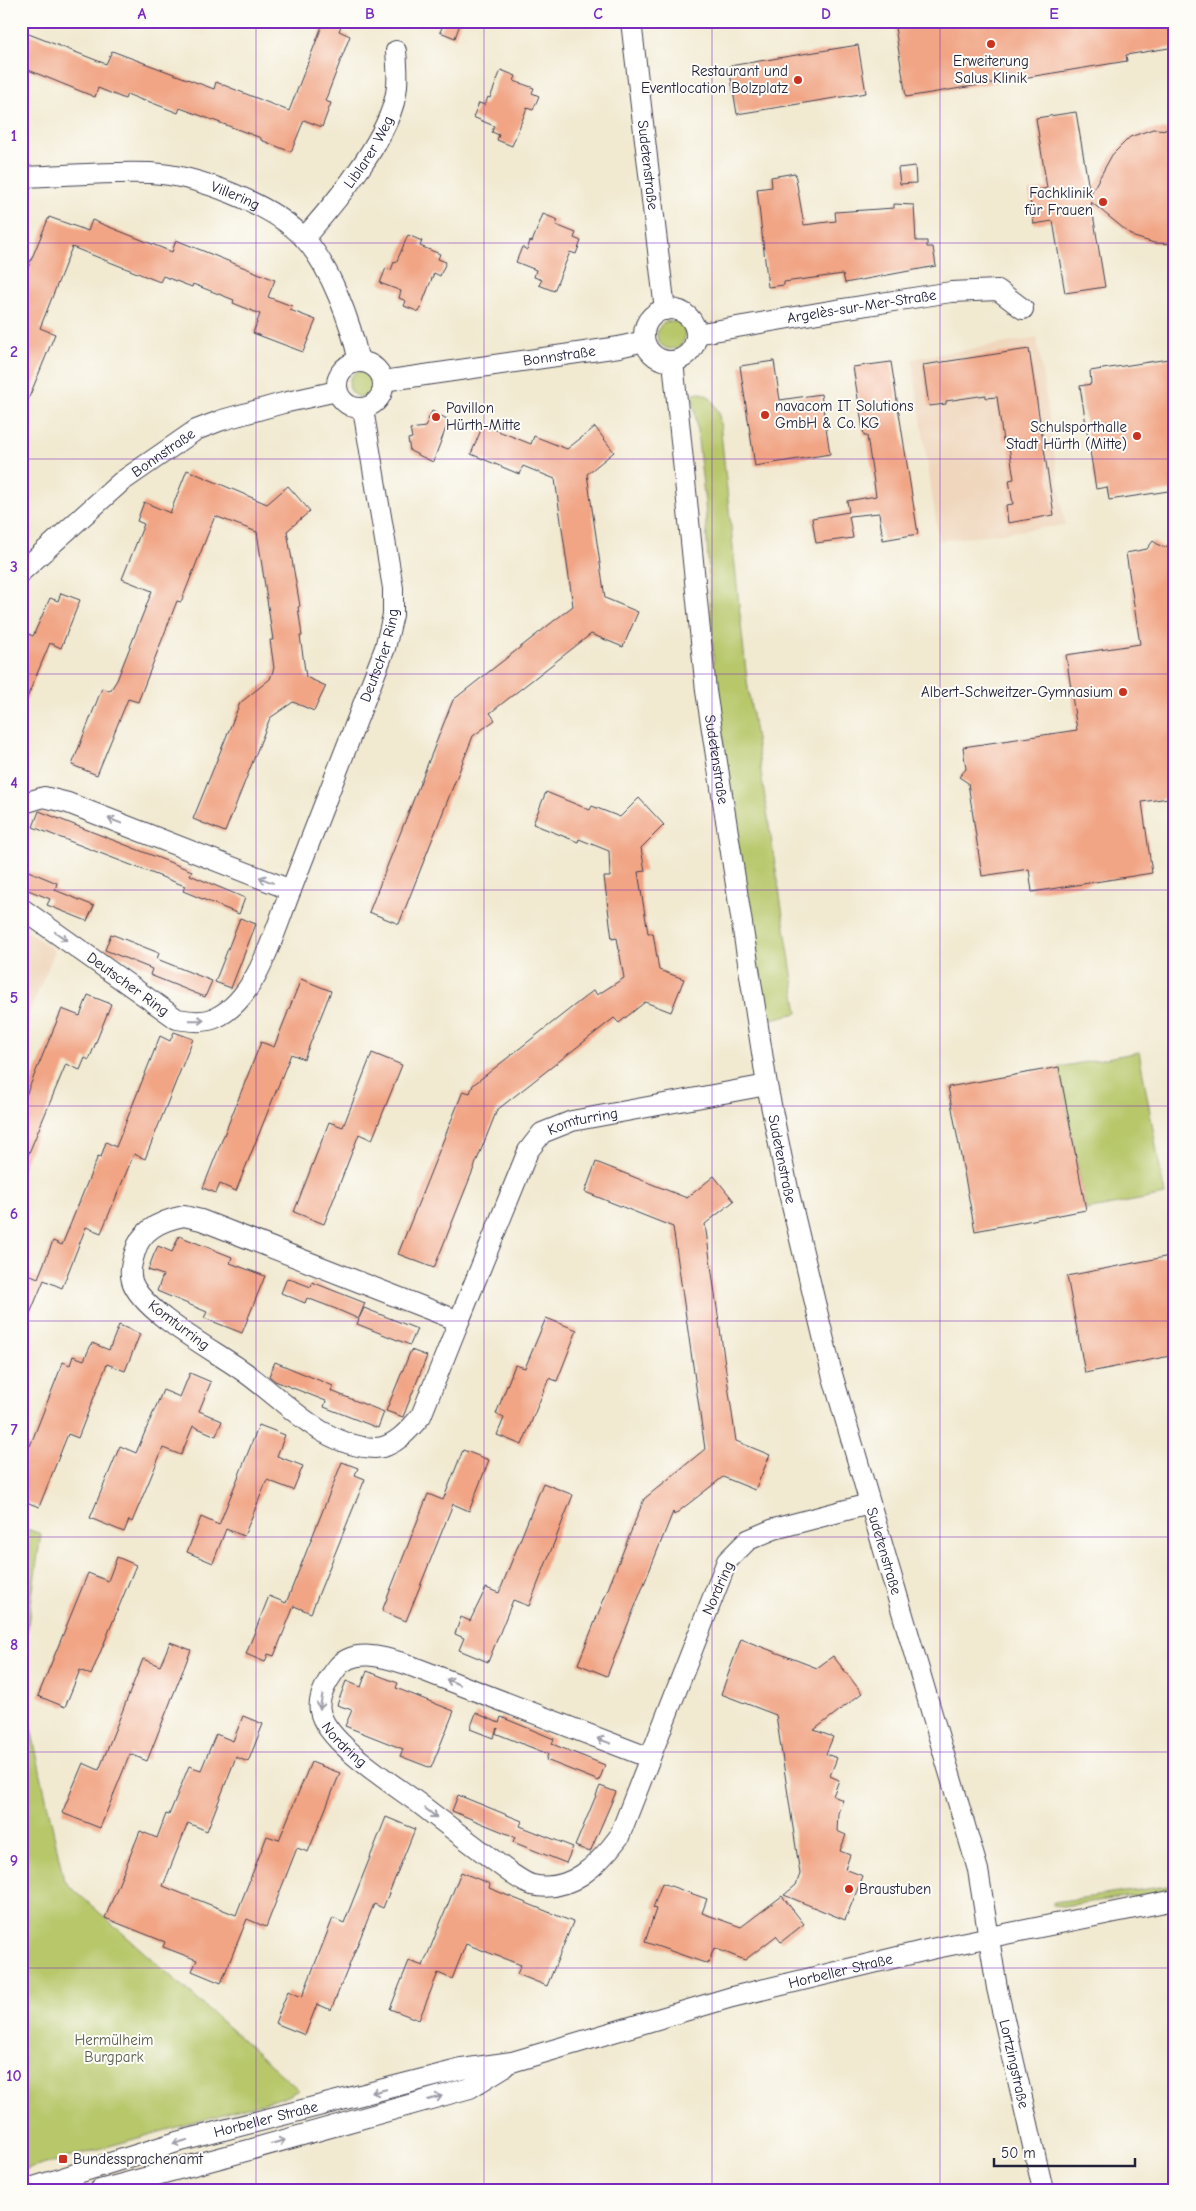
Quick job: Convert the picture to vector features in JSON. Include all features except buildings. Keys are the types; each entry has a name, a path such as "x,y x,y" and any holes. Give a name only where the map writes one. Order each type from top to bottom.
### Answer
{"street":[{"name":"Sudetenstraße","path":"631,21 665,310"},
{"name":"Liblarer Weg","path":"304,238 335,204 377,141 396,93 396,51"},
{"name":"Villering","path":"21,177 150,173 176,176 239,196 276,217 304,238 322,264 345,312 359,362"},
{"name":"Argelès-sur-Mer-Straße","path":"696,334 951,292 998,290 1023,310"},
{"path":"665,310 676,310 686,315 693,324 696,334 692,349 681,359 673,361 660,360 654,357 644,340 646,324 657,312 665,310"},
{"name":"Bonnstraße","path":"383,381 619,347 644,340"},
{"name":"Sudetenstraße","path":"673,361 706,691 767,1085 788,1189 830,1364 869,1504 978,1870 989,1937"},
{"path":"359,362 375,367 383,381 383,390 380,398 373,405 363,409 345,404 337,391 337,381 341,372 349,365 359,362"},
{"name":"Bonnstraße","path":"21,572 121,482 150,460 196,430 222,420 337,391"},
{"name":"Deutscher Ring","path":"21,908 177,1019 198,1022 216,1018 234,1005 248,988 267,950 291,890 385,648 393,615 393,588 363,409"},
{"path":"21,804 44,797 68,803 291,890"},
{"name":"Komturring","path":"459,1321 201,1220 184,1216 168,1219 150,1228 136,1246 130,1268 132,1281 137,1293 162,1316 242,1370 308,1422 342,1442 378,1448 393,1442 411,1428 421,1416 528,1151 542,1134 572,1121 767,1085"},
{"name":"Nordring","path":"650,1758 406,1664 382,1657 363,1655 340,1663 325,1684 319,1710 328,1729 361,1760 512,1874 531,1885 552,1887 573,1880 602,1860 619,1837 650,1758 727,1561 748,1540 774,1529 869,1504"},
{"name":"Horbeller Straße","path":"24,2190 177,2142 462,2069 512,2062 732,1997 931,1949 1175,1900"},
{"name":"Lortzingstraße","path":"989,1937 997,1988 1043,2190"},
{"name":"Horbeller Straße","path":"100,2190 470,2088 512,2062"}],"shaded area":[{"path":"1037,338 1065,525 939,541 912,359"},
{"path":"21,927 55,951 27,1018 21,1016"}],"green space":[{"path":"671,321 681,325 685,335 681,345 671,349 661,345 657,335 661,325"},
{"path":"362,371 371,375 375,384 371,393 362,397 353,393 349,384 353,375"},
{"path":"701,393 710,397 719,413 747,681 798,1013 766,1020 734,824 714,673 705,504 693,394"},
{"path":"1139,1052 1165,1195 1086,1210 1059,1067"},
{"path":"21,1527 41,1534 27,1631 23,1632 21,1646"},
{"name":"Hermülheim Burgpark","path":"21,1682 64,1881 299,2090 287,2096 21,2171"},
{"path":"1175,1885 1175,1890 1062,1906 1053,1905 1054,1902"}],"place":[{"name":"Erweiterung Salus Klinik","path":"991,44"},
{"name":"Restaurant und Eventlocation Bolzplatz","path":"798,80"},
{"name":"Fachklinik für Frauen","path":"1103,202"},
{"name":"navacom IT Solutions GmbH & Co. KG","path":"765,415"},
{"name":"Pavillon Hürth-Mitte","path":"436,417"},
{"name":"Schulsporthalle Stadt Hürth (Mitte)","path":"1137,436"},
{"name":"Albert-Schweitzer-Gymnasium","path":"1123,692"},
{"name":"Braustuben","path":"849,1889"},
{"name":"Bundessprachenamt","path":"63,2159"}]}
